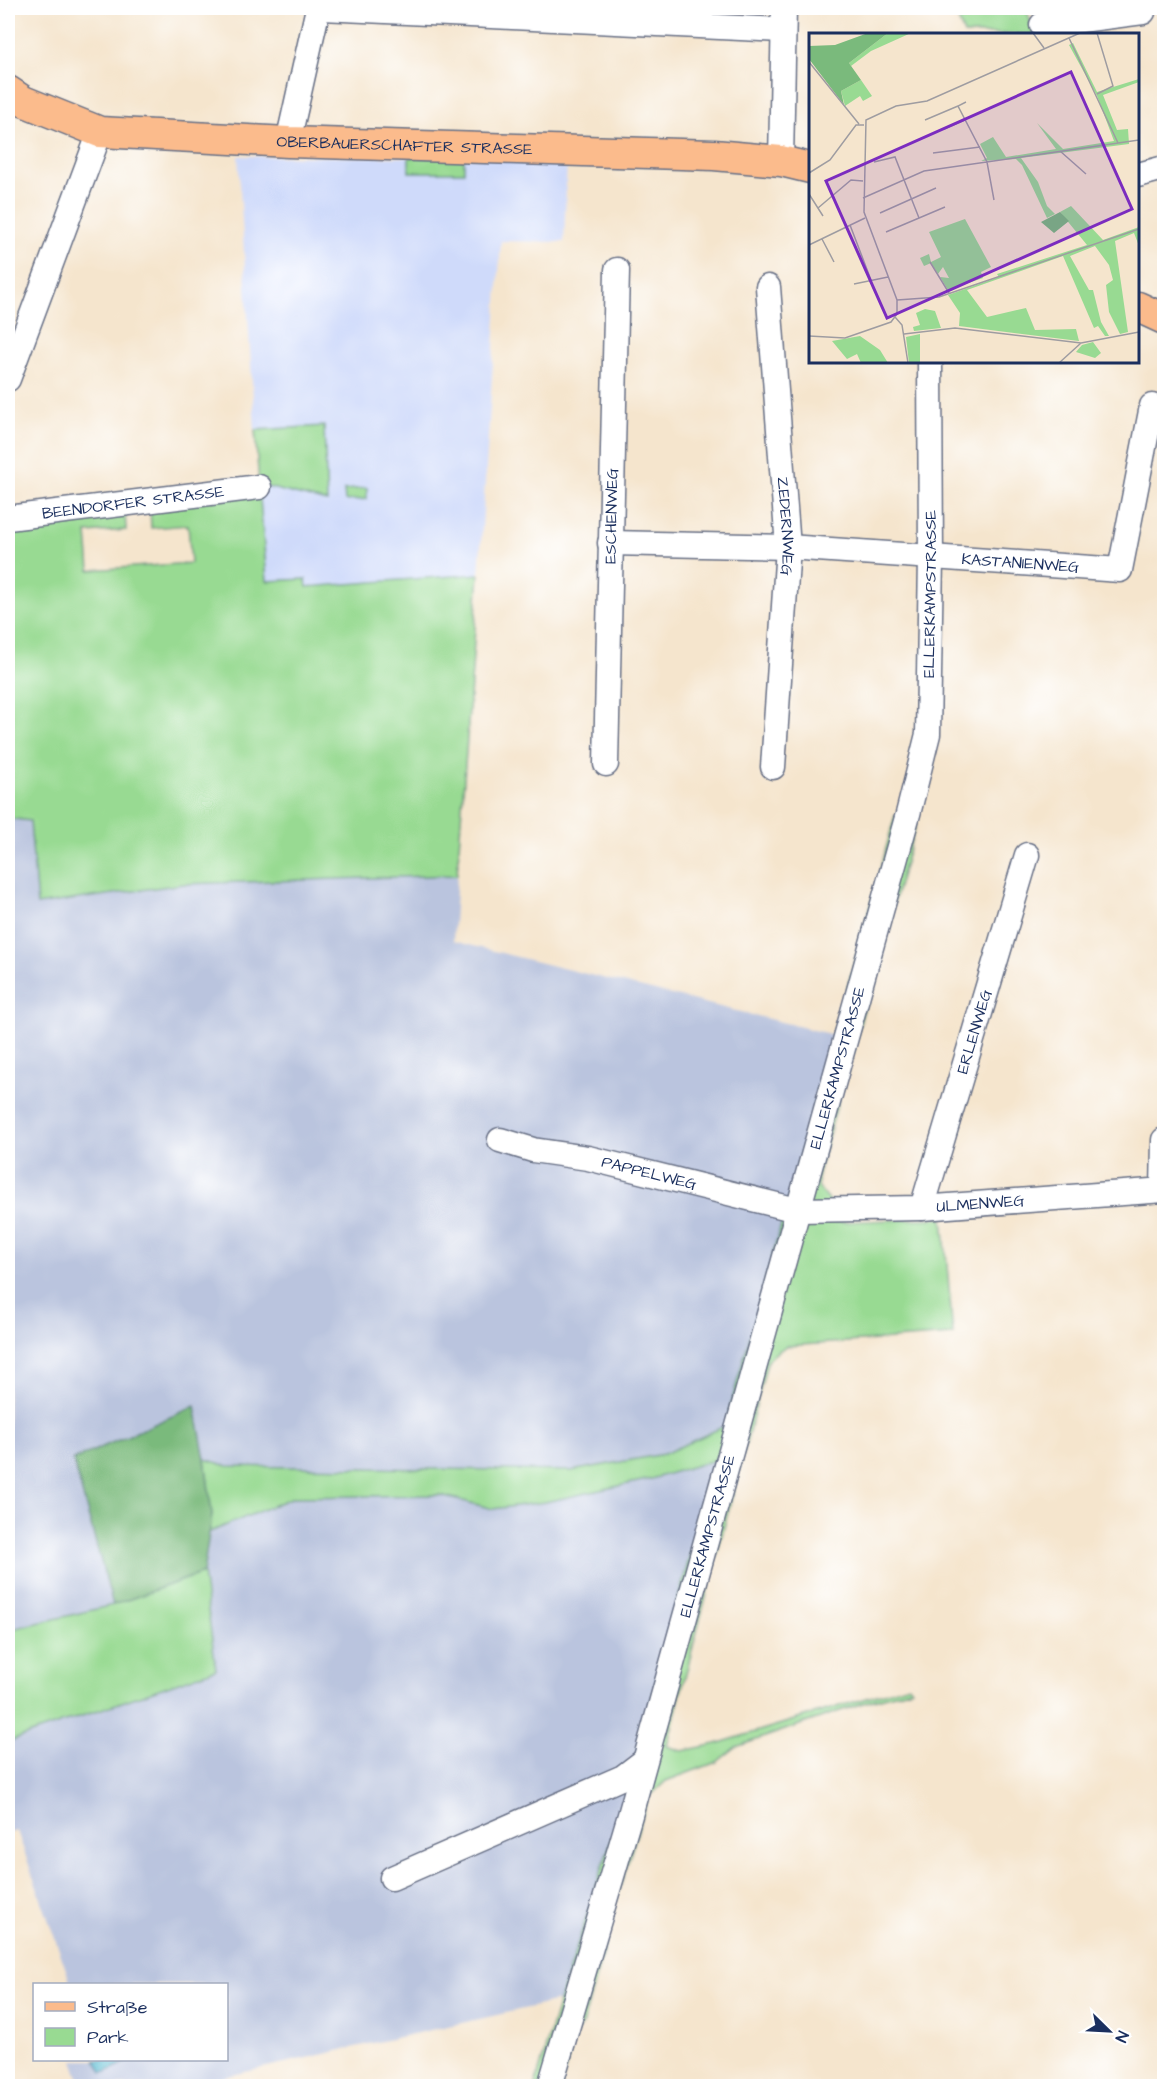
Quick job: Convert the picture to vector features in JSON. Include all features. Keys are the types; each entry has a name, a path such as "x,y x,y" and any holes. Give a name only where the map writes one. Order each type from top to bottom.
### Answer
{"main road":[{"name":"OBERBAUERSCHAFTER STRASSE","path":"8,91 23,102 100,132 288,142 714,155 781,161 809,168"},
{"path":"1139,308 1164,319"}],"street":[{"path":"288,142 320,8 783,19 781,161"},
{"path":"1041,22 1143,12"},
{"path":"8,379 100,132"},
{"path":"1139,174 1164,168"},
{"name":"ESCHENWEG","path":"606,764 617,270"},
{"name":"ZEDERNWEG","path":"768,287 788,547 773,767"},
{"name":"ELLERKAMPSTRASSE","path":"549,2086 644,1761 908,814 928,734 932,558 930,363"},
{"name":"KASTANIENWEG","path":"610,543 788,547 1120,570 1152,406"},
{"name":"BEENDORFER STRASSE","path":"8,518 259,487"},
{"name":"ERLENWEG","path":"922,1208 1027,855"},
{"name":"PAPPELWEG","path":"500,1140 532,1149 588,1158 797,1210"},
{"name":"ULMENWEG","path":"797,1210 922,1208 1164,1190 1164,1140"},
{"path":"392,1878 623,1777 644,1761"}],"shaded area":[{"path":"238,156 506,158 567,162 564,242 501,241 479,574 307,587 306,579 267,581"},
{"path":"8,818 30,821 38,904 183,884 457,875 453,941 834,1035 725,1426 664,1454 571,1471 228,1466 205,1459 195,1407 73,1461 113,1605 8,1630"},
{"path":"715,1459 629,1786 559,2001 183,2086 82,2086 73,2061 228,2061 228,1983 71,1983 17,1831 8,1833 8,1742 216,1669 203,1573 208,1533 292,1497 441,1495 493,1509 651,1479"}],"green space":[{"path":"986,8 1026,8 1035,33 964,33 955,12"},
{"path":"409,157 464,158 464,172 409,172"},
{"path":"324,426 327,502 259,485 255,430"},
{"path":"259,487 267,581 306,579 307,587 479,574 457,875 183,884 37,905 30,821 8,818 9,526 125,510 126,530 87,533 90,570 191,563 188,525 151,528 150,507"},
{"path":"367,488 367,499 345,501 344,490"},
{"path":"895,816 918,816 818,1173 818,1187 832,1204 814,1223 943,1218 953,1335 786,1346 768,1359 667,1746 682,1751 716,1744 909,1685 912,1689 863,1703 736,1747 717,1762 666,1781 648,1798 612,1913 583,2023 574,2035 561,2086 535,2086 559,2001 629,1786 715,1460 651,1479 545,1502 493,1509 441,1495 293,1497 208,1533 212,1515 205,1459 228,1466 571,1471 664,1454 725,1426"},
{"path":"195,1406 212,1515 203,1573 113,1605 73,1460"},
{"path":"203,1573 216,1669 8,1742 8,1630 113,1605"}],"water":[{"path":"96,2061 129,2061 106,2072 102,2072"}]}
